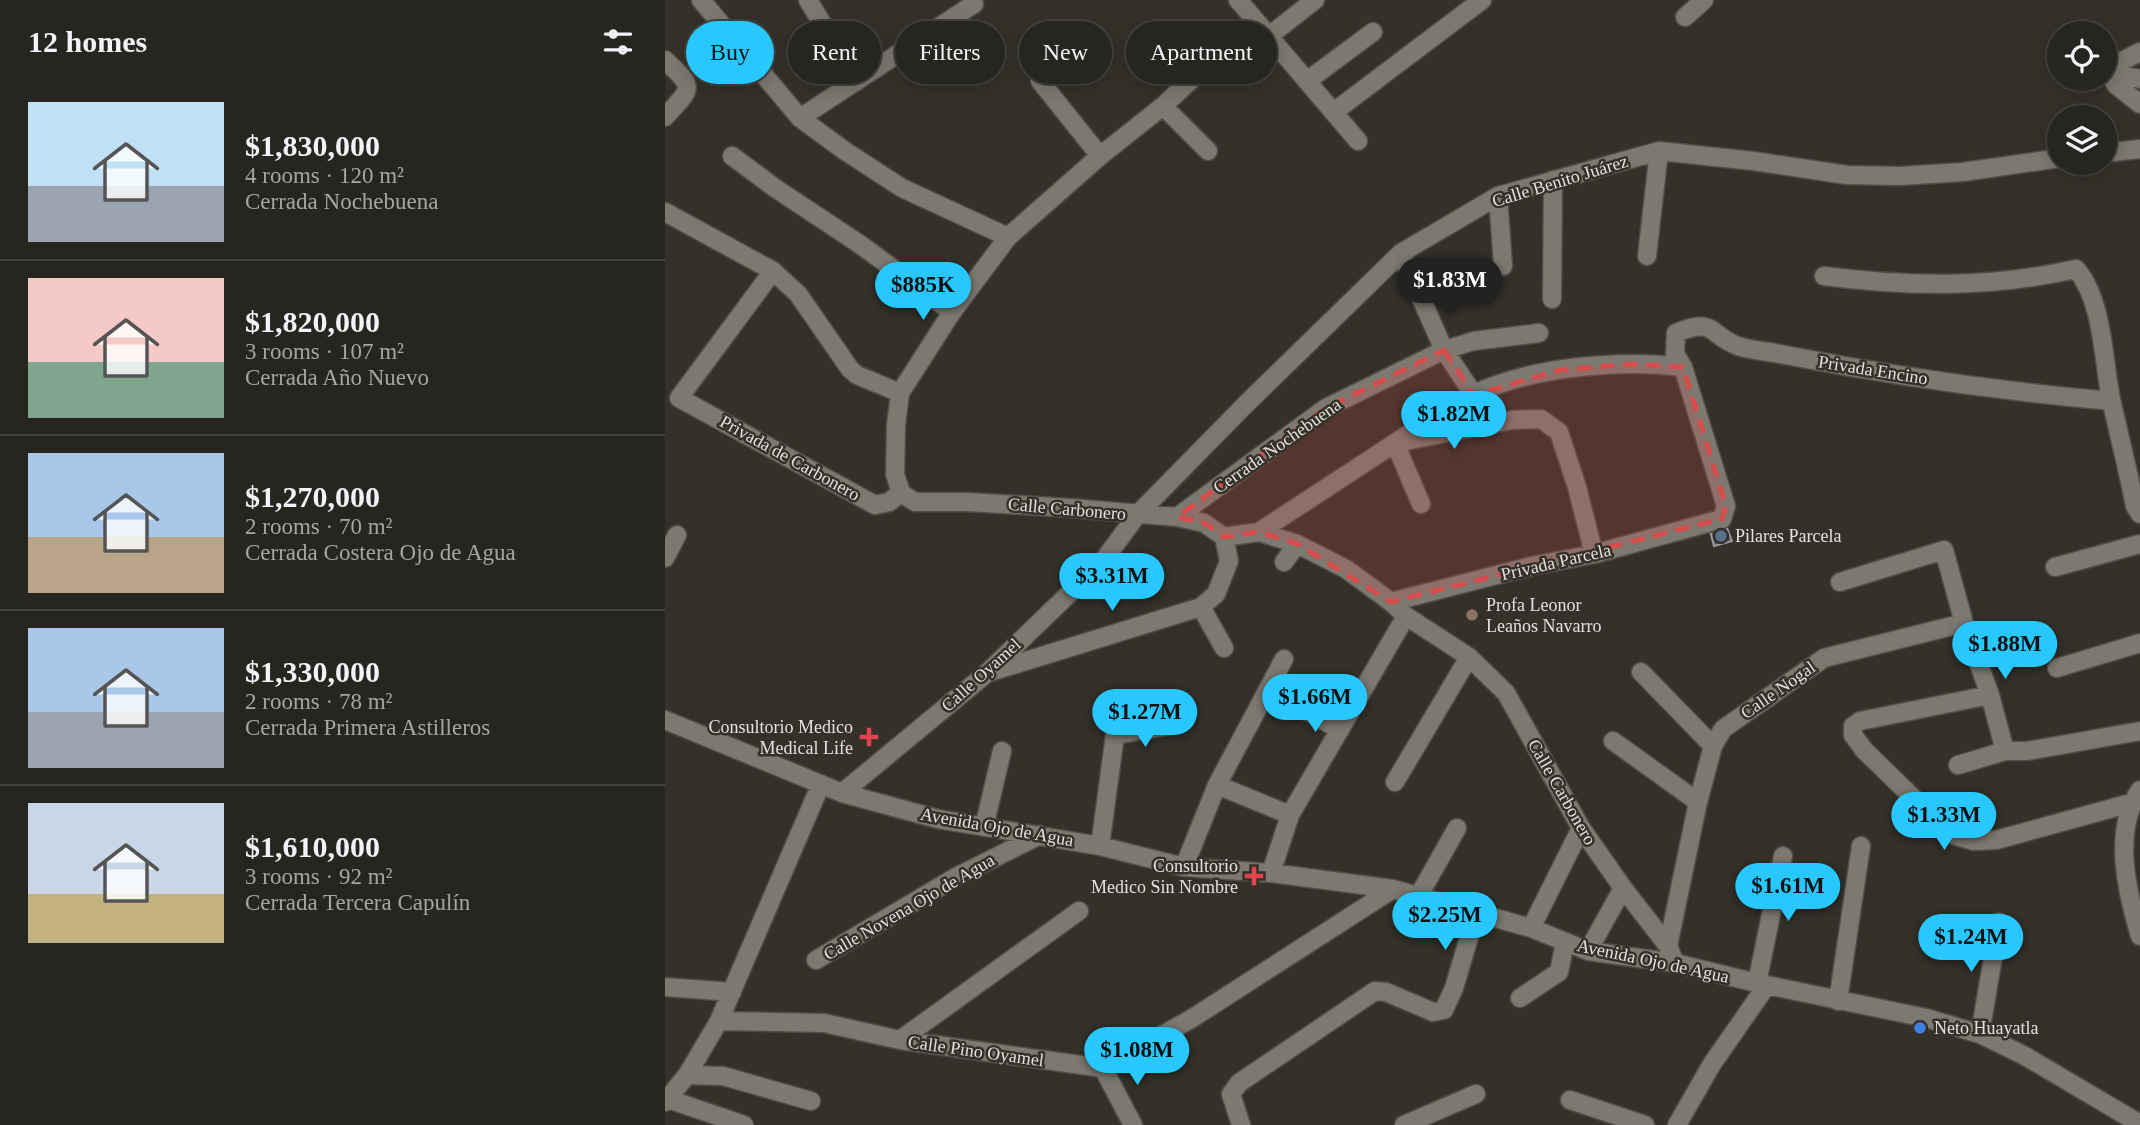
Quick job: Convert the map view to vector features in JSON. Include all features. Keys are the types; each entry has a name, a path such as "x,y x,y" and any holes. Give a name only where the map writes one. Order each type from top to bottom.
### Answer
{"street":[{"path":"701,0 800,118 902,188 1008,237"},
{"path":"808,0 821,21"},
{"path":"901,493 895,474 900,393 953,312 1008,237 1100,156 1163,106 1255,19 1238,0"},
{"path":"1277,30 1315,0"},
{"path":"1335,111 1482,0"},
{"path":"1685,17 1704,0"},
{"path":"881,65 973,2"},
{"path":"1307,81 1373,32"},
{"path":"1277,45 1358,141"},
{"path":"2117,64 2140,52"},
{"path":"665,60 688,85 686,94 665,117"},
{"path":"2117,75 2140,79"},
{"path":"800,118 852,84"},
{"path":"1042,84 1100,156"},
{"path":"2117,86 2140,104"},
{"path":"1163,106 1208,151"},
{"path":"2117,152 2140,149"},
{"path":"1647,256 1659,151"},
{"name":"Calle Benito Juárez","path":"1137,515 1401,253 1498,196 1659,151 1847,175 1899,176 1963,172 2047,160"},
{"path":"732,156 775,188 862,245 953,312"},
{"path":"1552,299 1553,180"},
{"path":"1498,196 1503,266"},
{"path":"665,212 773,271 798,294 850,369 857,375 900,393"},
{"path":"1401,253 1444,350 1474,395"},
{"path":"1824,276 1917,285 1979,284 2076,269 2083,276 2098,315 2112,401 2135,506 2140,514"},
{"name":"Privada de Carbonero","path":"773,271 679,398 875,505 889,502 901,493"},
{"name":"Privada Encino","path":"1683,367 1675,354 1676,333 1692,326 1712,328 1737,346 1784,355 2015,392 2112,401"},
{"name":"Cerrada Nochebuena","path":"1177,517 1326,408 1444,350 1473,341 1539,333"},
{"path":"1259,532 1474,395 1508,381 1560,370 1631,364 1683,367"},
{"name":"Privada Parcela","path":"1391,602 1532,566 1594,554 1721,519 1726,506 1683,367"},
{"path":"1395,443 1512,420 1541,419 1559,432 1577,487 1594,554"},
{"path":"1395,443 1421,504"},
{"name":"Calle Carbonero","path":"901,493 915,502 1058,507 1177,517 1204,523 1224,537 1259,532 1297,544 1346,569 1406,616 1469,657 1506,693 1581,828 1668,946 1675,963"},
{"name":"Calle Oyamel","path":"842,793 987,673 1103,561 1137,515"},
{"path":"665,558 677,535"},
{"path":"987,673 1201,607 1216,594 1229,561 1224,537"},
{"path":"1284,562 1297,544"},
{"path":"2055,567 2140,544"},
{"path":"1840,582 1944,550 1963,623 1990,695 2005,751"},
{"path":"1201,607 1224,648"},
{"path":"1271,873 1290,815 1406,616"},
{"name":"Calle Nogal","path":"1668,946 1698,802 1713,746 1723,729 1824,658 1963,623"},
{"path":"2057,668 2140,643"},
{"path":"1395,782 1469,657"},
{"path":"1184,867 1217,785 1284,659"},
{"path":"1641,672 1713,746"},
{"path":"1268,689 1340,730"},
{"path":"1990,695 1860,721 1853,726 1853,734 1864,750 1953,835 1973,841 1996,840 2136,797 2125,854 2140,936"},
{"name":"Avenida Ojo de Agua","path":"665,720 842,793 938,819 1100,846 1184,867 1271,873 1393,889 1531,928 1588,951 1675,963 1838,1001 1926,1018 1980,1034 2025,1056 2137,1124"},
{"path":"1100,846 1115,735 1168,726"},
{"path":"1958,765 2005,751 2027,751 2140,730"},
{"path":"1613,741 1698,802"},
{"path":"984,827 1002,751"},
{"path":"744,1125 666,1100 687,1075 719,1021 821,784"},
{"path":"1217,785 1290,815"},
{"path":"1418,897 1457,828"},
{"path":"1531,928 1581,828"},
{"name":"Calle Novena Ojo de Agua","path":"816,960 956,877 1040,835"},
{"path":"1838,1001 1861,846"},
{"path":"1677,1125 1711,1064 1762,984 1783,856"},
{"path":"1588,951 1623,888"},
{"path":"1133,1125 1104,1068 1191,1018 1393,889"},
{"path":"900,1040 1079,911"},
{"path":"1241,1125 1231,1094 1239,1083 1375,991 1386,992 1433,1012 1444,1010 1454,988 1476,914"},
{"path":"1980,1034 1999,922"},
{"path":"1520,998 1559,972 1565,942"},
{"path":"665,987 732,992"},
{"name":"Calle Pino Oyamel","path":"719,1021 824,1023 900,1040 1104,1068"},
{"path":"687,1075 723,1076 811,1101"},
{"path":"1404,1125 1476,1094"},
{"path":"1570,1100 1645,1125"}],"highlighted area":[{"path":"1444,350 1474,395 1560,370 1631,364 1683,367 1726,506 1722,519 1391,602 1297,544 1259,532 1224,537 1204,523 1177,517 1326,408"}],"building":[{"name":"Pilares Parcela","path":"1722,515 1732,541 1714,546 1707,519"}],"place":[{"name":"Pilares Parcela","path":"1721,536"},
{"name":"Profa Leonor Leaños Navarro","path":"1472,615"},
{"name":"Consultorio Medico Medical Life","path":"869,737"},
{"name":"Consultorio Medico Sin Nombre","path":"1254,876"},
{"name":"Neto Huayatla","path":"1920,1028"}]}
